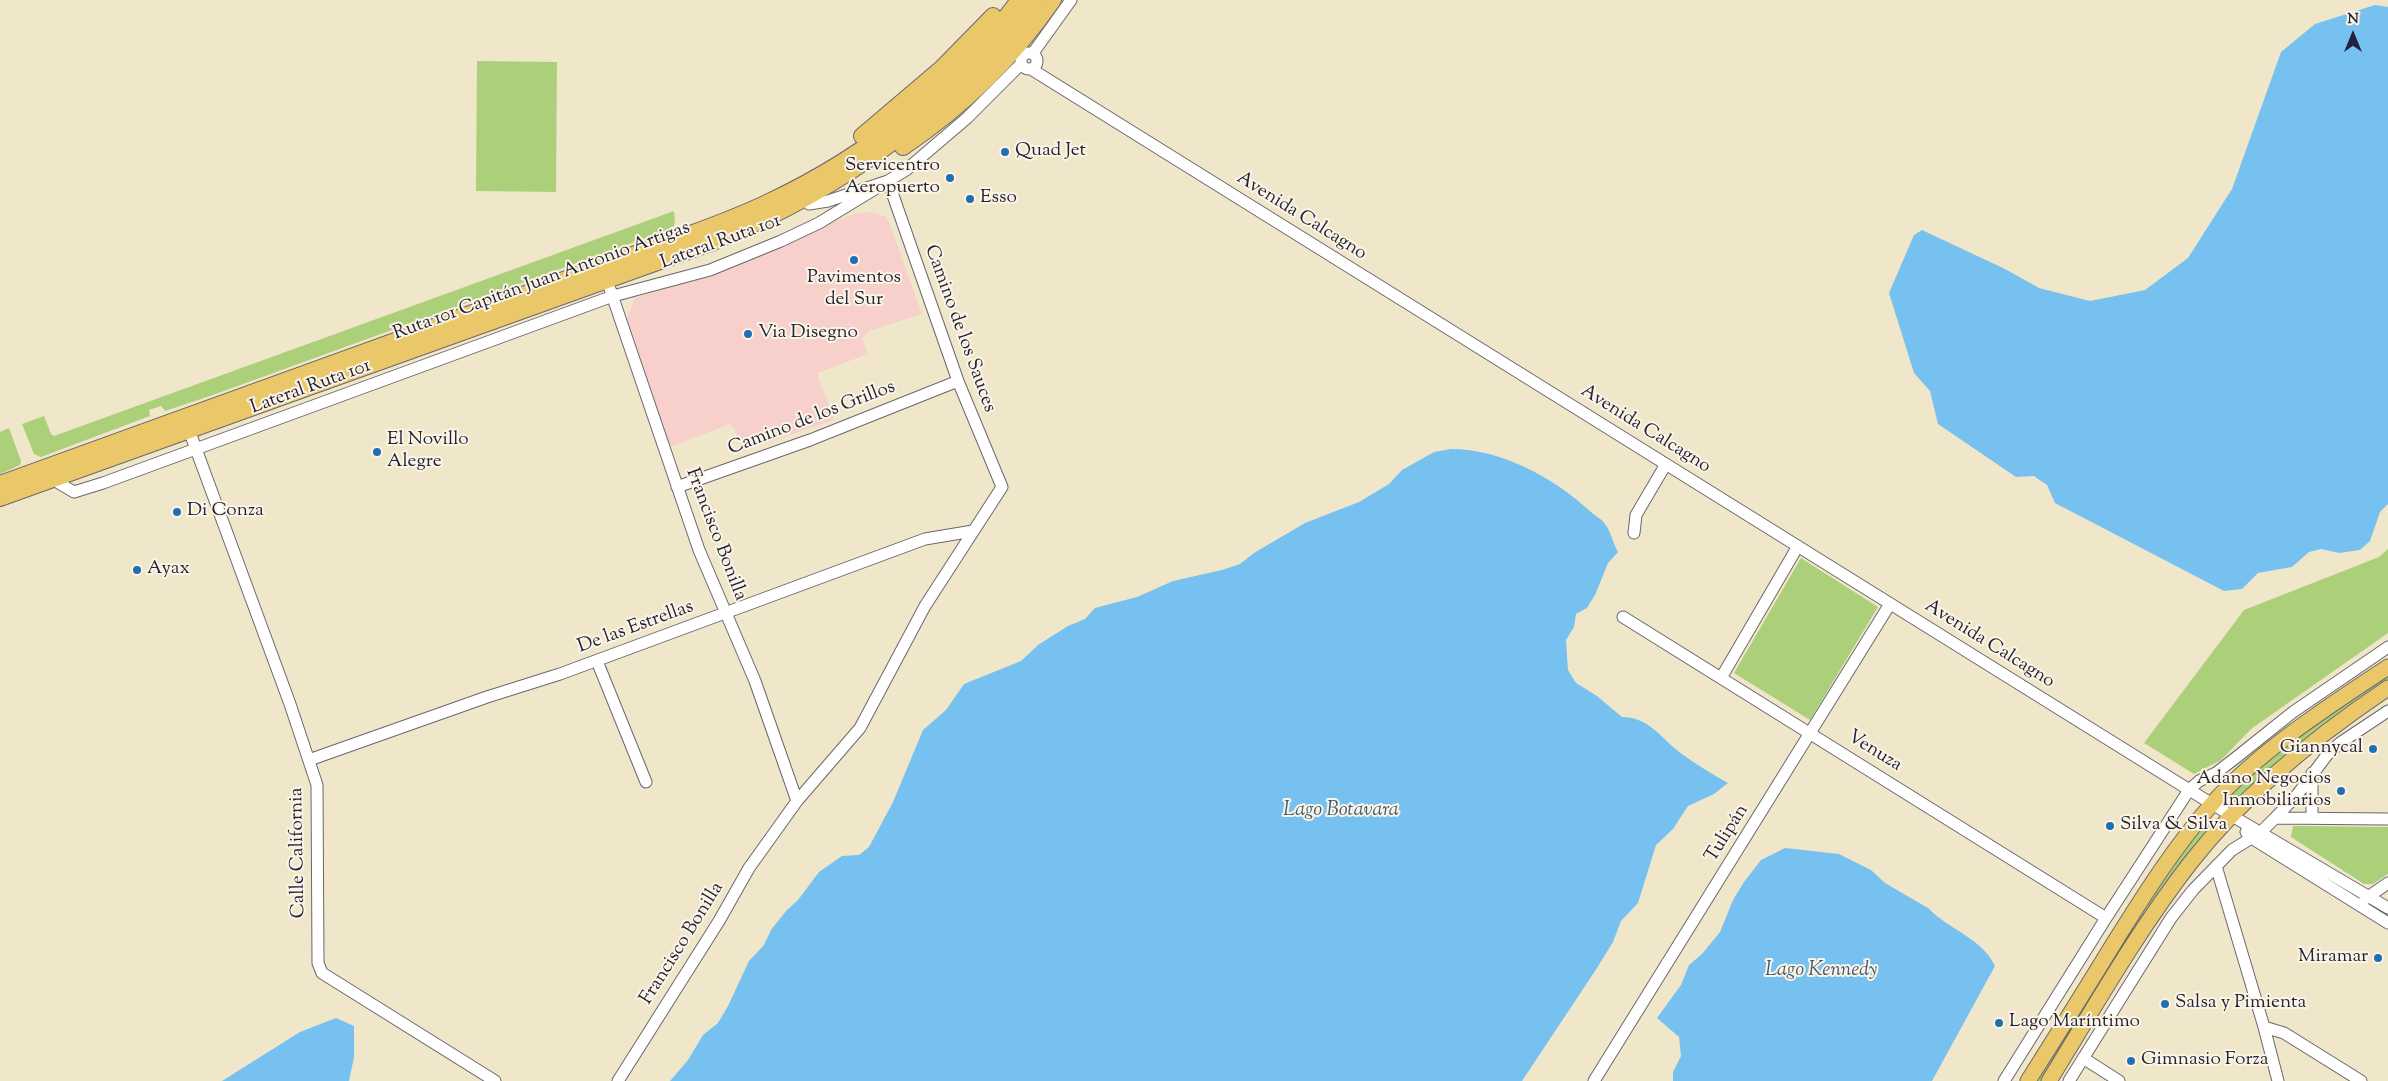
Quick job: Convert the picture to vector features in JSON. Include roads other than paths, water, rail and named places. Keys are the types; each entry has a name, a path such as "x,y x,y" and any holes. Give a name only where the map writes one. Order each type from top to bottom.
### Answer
{"highway":[{"path":"829,169 838,155 942,68 1006,0"},
{"name":"Ruta 101 Capitán Juan Antonio Artigas","path":"0,484 693,233 773,201 829,169 877,138 924,100 974,54 1019,0"},
{"name":"Ruta 101 Capitán Juan Antonio Artigas","path":"0,498 713,242 789,208 849,174 904,134 974,72 1006,37 1035,0"},
{"path":"789,208 809,204 851,181 930,128 958,105 1007,58 1053,0"}],"main road":[{"path":"2028,1081 2139,904 2173,854 2212,804 2273,749 2347,694 2388,667"},
{"path":"2049,1081 2171,888 2231,816 2287,762 2330,728 2388,688"}],"street":[{"name":"Lateral Ruta 101","path":"52,480 74,492 613,296 680,279 744,257 820,223 888,181 932,149 1032,68 1023,55 1033,53 1071,0"},
{"name":"Avenida Calcagno","path":"1032,68 2189,790 2388,908"},
{"path":"809,204 828,201 888,181"},
{"name":"Camino de los Sauces","path":"888,181 958,382 1002,487"},
{"name":"Francisco Bonilla","path":"606,279 698,550 755,681 796,801"},
{"name":"Camino de los Grillos","path":"677,487 810,440 958,382"},
{"path":"247,409 267,422"},
{"name":"Calle California","path":"189,430 310,760 317,785 318,962 322,973 495,1081"},
{"path":"1634,533 1636,515 1666,464"},
{"name":"Francisco Bonilla","path":"618,1081 719,921 750,868 796,801 860,728 925,606 1002,487"},
{"name":"De las Estrellas","path":"310,760 487,697 597,661 925,539 973,532"},
{"path":"1721,678 1798,546"},
{"name":"Tulipán","path":"1594,1081 1890,604"},
{"name":"Venuza","path":"1623,617 2106,918"},
{"path":"2004,1081 2189,790 2199,781 2216,773 2293,712 2388,647"},
{"path":"597,661 646,782"},
{"path":"2069,1081 2171,918 2216,866 2250,837 2261,832 2275,818 2297,795 2312,773 2340,743 2388,711"},
{"path":"2312,773 2312,817"},
{"name":"Avenida Calcagno","path":"2231,816 2250,837 2388,923"},
{"path":"2275,818 2388,819"},
{"path":"2216,866 2264,1027 2278,1081"},
{"path":"2359,905 2388,882"},
{"path":"2264,1027 2284,1033 2361,1081"},
{"path":"2083,1058 2119,1081"}],"water":[{"path":"2375,5 2388,7 2388,504 2380,512 2370,541 2360,550 2339,553 2321,549 2309,552 2292,567 2258,573 2242,589 2224,591 2055,503 2047,485 2034,476 2016,477 1938,424 1930,391 1914,373 1889,293 1914,235 1922,230 2005,269 2039,288 2090,301 2145,290 2188,258 2232,189 2281,52 2315,24"},
{"name":"Lago Botavara","path":"1451,449 1489,454 1526,468 1561,488 1604,522 1618,552 1608,563 1595,595 1587,608 1576,614 1574,627 1566,640 1568,670 1576,683 1597,696 1622,717 1632,718 1648,725 1682,754 1728,783 1714,794 1688,806 1673,829 1656,845 1638,903 1621,921 1613,942 1597,968 1522,1081 670,1081 688,1060 703,1035 718,1023 749,961 764,945 771,930 786,911 798,900 819,872 842,856 859,855 869,847 893,802 923,730 946,710 964,684 1021,661 1038,645 1068,626 1085,619 1095,608 1137,597 1173,581 1240,564 1254,553 1305,523 1359,502 1389,484 1402,470 1434,452"},
{"name":"Lago Kennedy","path":"1785,848 1839,854 1871,870 1885,883 1928,908 1974,941 1982,948 1995,966 1932,1081 1673,1081 1673,1072 1681,1056 1679,1037 1657,1018 1681,985 1689,965 1702,954 1720,932 1733,900 1744,882 1761,860"},
{"path":"336,1018 354,1026 354,1057 349,1081 222,1081 300,1032"}],"place":[{"name":"Quad Jet","path":"1005,152"},
{"name":"Servicentro Aeropuerto","path":"950,178"},
{"name":"Esso","path":"970,199"},
{"name":"Pavimentos del Sur","path":"854,260"},
{"name":"Via Disegno","path":"748,334"},
{"name":"El Novillo Alegre","path":"377,452"},
{"name":"Di Conza","path":"177,512"},
{"name":"Ayax","path":"137,570"},
{"name":"Giannycal","path":"2373,749"},
{"name":"Adano Negocios Inmobiliarios","path":"2341,791"},
{"name":"Silva & Silva","path":"2110,826"},
{"name":"Miramar","path":"2378,958"},
{"name":"Salsa y Pimienta","path":"2165,1004"},
{"name":"Lago Maríntimo","path":"1999,1023"},
{"name":"Gimnasio Forza","path":"2131,1061"}]}
